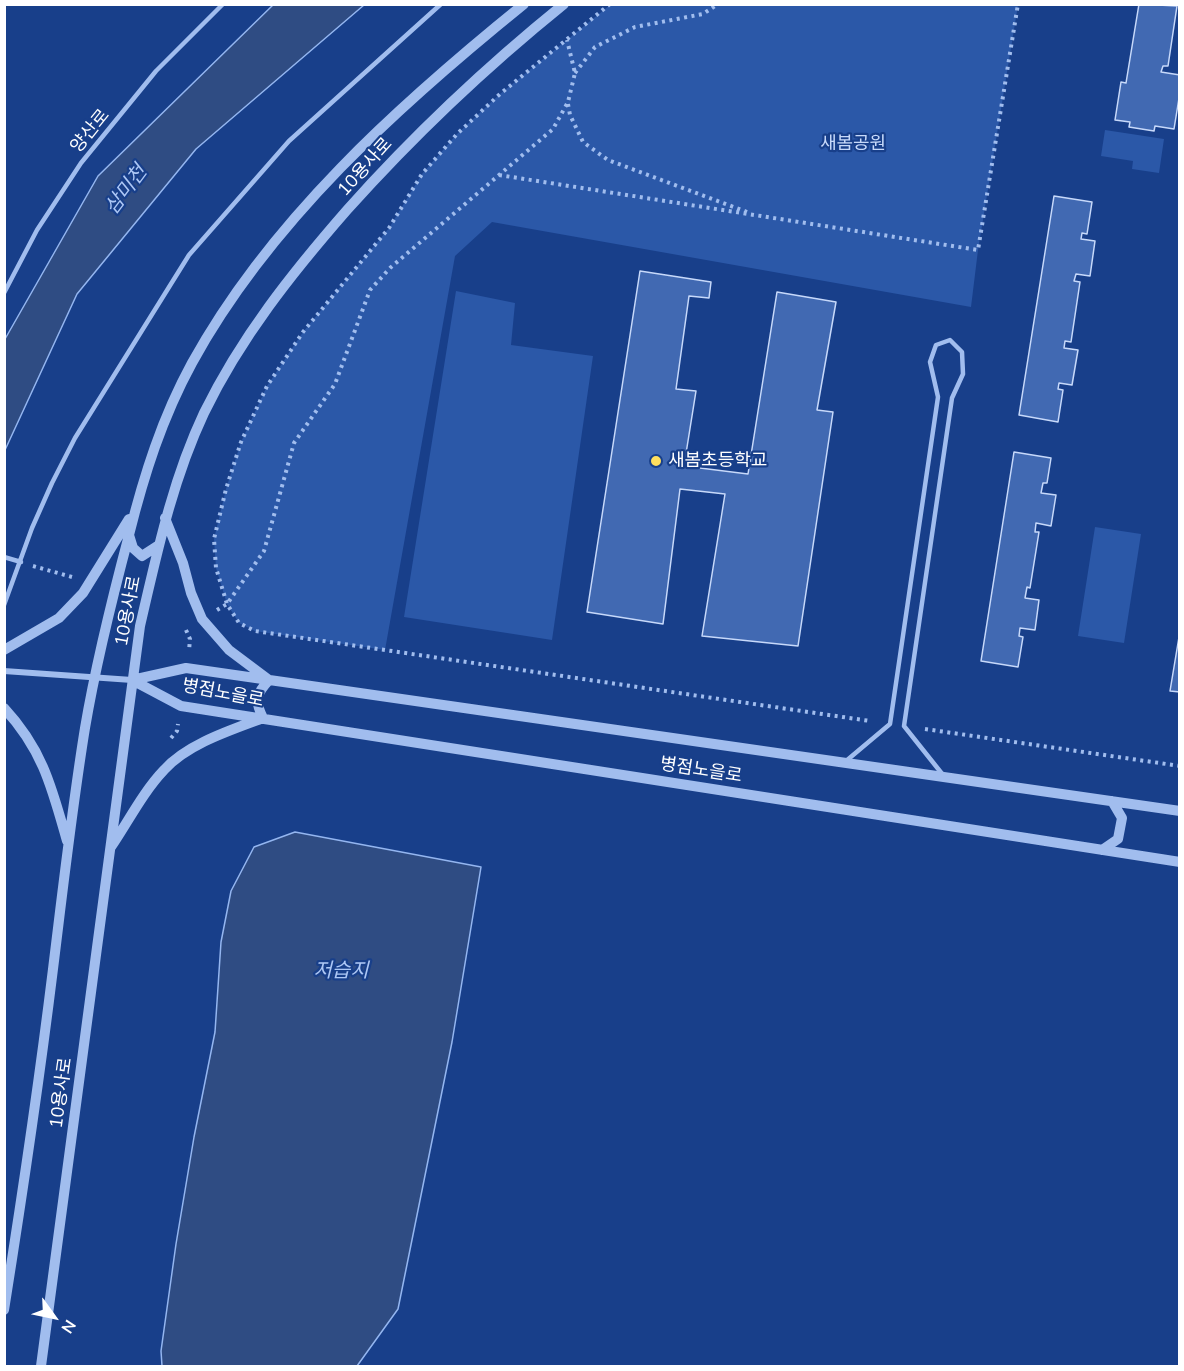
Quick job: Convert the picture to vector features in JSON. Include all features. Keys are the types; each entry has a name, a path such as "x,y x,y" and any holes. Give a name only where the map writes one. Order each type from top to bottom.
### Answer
{"street":[{"name":"10용사로","path":"4,1311 41,1069 68,846 86,725 120,564 151,454 169,409 210,331 279,236 353,156 414,98 524,4"},
{"name":"10용사로","path":"41,1366 140,626 165,518 181,469 227,369 263,313 311,251 394,158 455,98 564,4"},
{"path":"4,650 59,618 82,593 134,512"},
{"path":"110,850 164,769 224,732 262,718 256,705 260,690 269,680 229,650 202,619 165,518"},
{"path":"129,535 133,549 142,556 159,545"},
{"name":"병점노을로","path":"132,680 186,668 1179,811"},
{"path":"4,671 132,680"},
{"name":"병점노을로","path":"132,680 181,706 1179,862"},
{"path":"4,708 24,729 43,764 68,846"},
{"path":"1102,850 1118,839 1122,818 1112,801"}],"lane":[{"name":"양산로","path":"4,293 37,230 81,163 156,71 223,4"},
{"path":"4,605 32,528 75,438 189,255 289,141 441,4"},
{"path":"845,763 890,724 938,397 930,362 936,345 950,340 962,352 963,374 952,398 904,726 944,777"},
{"path":"4,557 21,562"}],"path":[{"path":"610,4 500,94 457,134 422,174 389,228 303,332 267,386 241,442 226,489 214,539 216,568 227,604 238,623 255,631 890,724"},
{"path":"574,73 595,47 635,27 703,14 718,4"},
{"path":"499,175 978,250 1018,4"},
{"path":"227,604 264,551 294,442 335,384 370,290 390,268 553,129 568,102 574,73 567,40"},
{"path":"568,102 570,115 583,142 608,160 756,216"},
{"path":"21,562 72,577"},
{"path":"904,726 1179,766"}],"green space":[{"name":"새봄공원","path":"610,5 1018,5 978,250 971,307 492,222 455,256 385,650 255,631 239,623 227,604 216,568 214,539 226,489 241,442 267,386 303,332 389,228 422,174 457,134 500,94"},
{"path":"1105,130 1164,139 1159,173 1132,169 1133,161 1101,156"},
{"path":"456,291 515,303 511,345 593,356 552,640 404,617"},
{"path":"1095,527 1141,534 1124,643 1078,636"}],"water":[{"name":"삼미천","path":"274,4 364,5 196,149 77,294 5,450 5,339 98,176"},
{"name":"저습지","path":"295,832 481,867 452,1042 398,1309 357,1366 162,1366 161,1351 176,1244 215,1032 221,942 231,891 254,847"}],"building":[{"path":"1139,4 1177,6 1168,66 1163,66 1161,72 1180,75 1180,92 1174,129 1155,126 1154,131 1129,127 1130,122 1115,120 1121,82 1126,83"},
{"path":"1054,196 1092,202 1087,234 1082,233 1081,239 1095,241 1090,276 1076,274 1074,281 1080,282 1071,342 1065,341 1064,348 1078,350 1072,385 1059,383 1058,389 1063,390 1058,422 1019,415"},
{"path":"640,271 711,282 709,298 689,296 676,389 696,391 684,466 748,474 777,292 836,302 817,410 833,412 798,646 702,636 725,494 680,489 663,624 587,612"},
{"path":"1014,452 1051,458 1047,483 1043,483 1041,493 1056,495 1051,526 1036,523 1035,532 1039,532 1030,588 1027,587 1025,598 1039,600 1035,630 1020,628 1019,636 1023,637 1018,667 981,661"},
{"path":"1180,631 1180,692 1170,691"}],"place":[{"name":"새봄초등학교","path":"656,461"}]}
